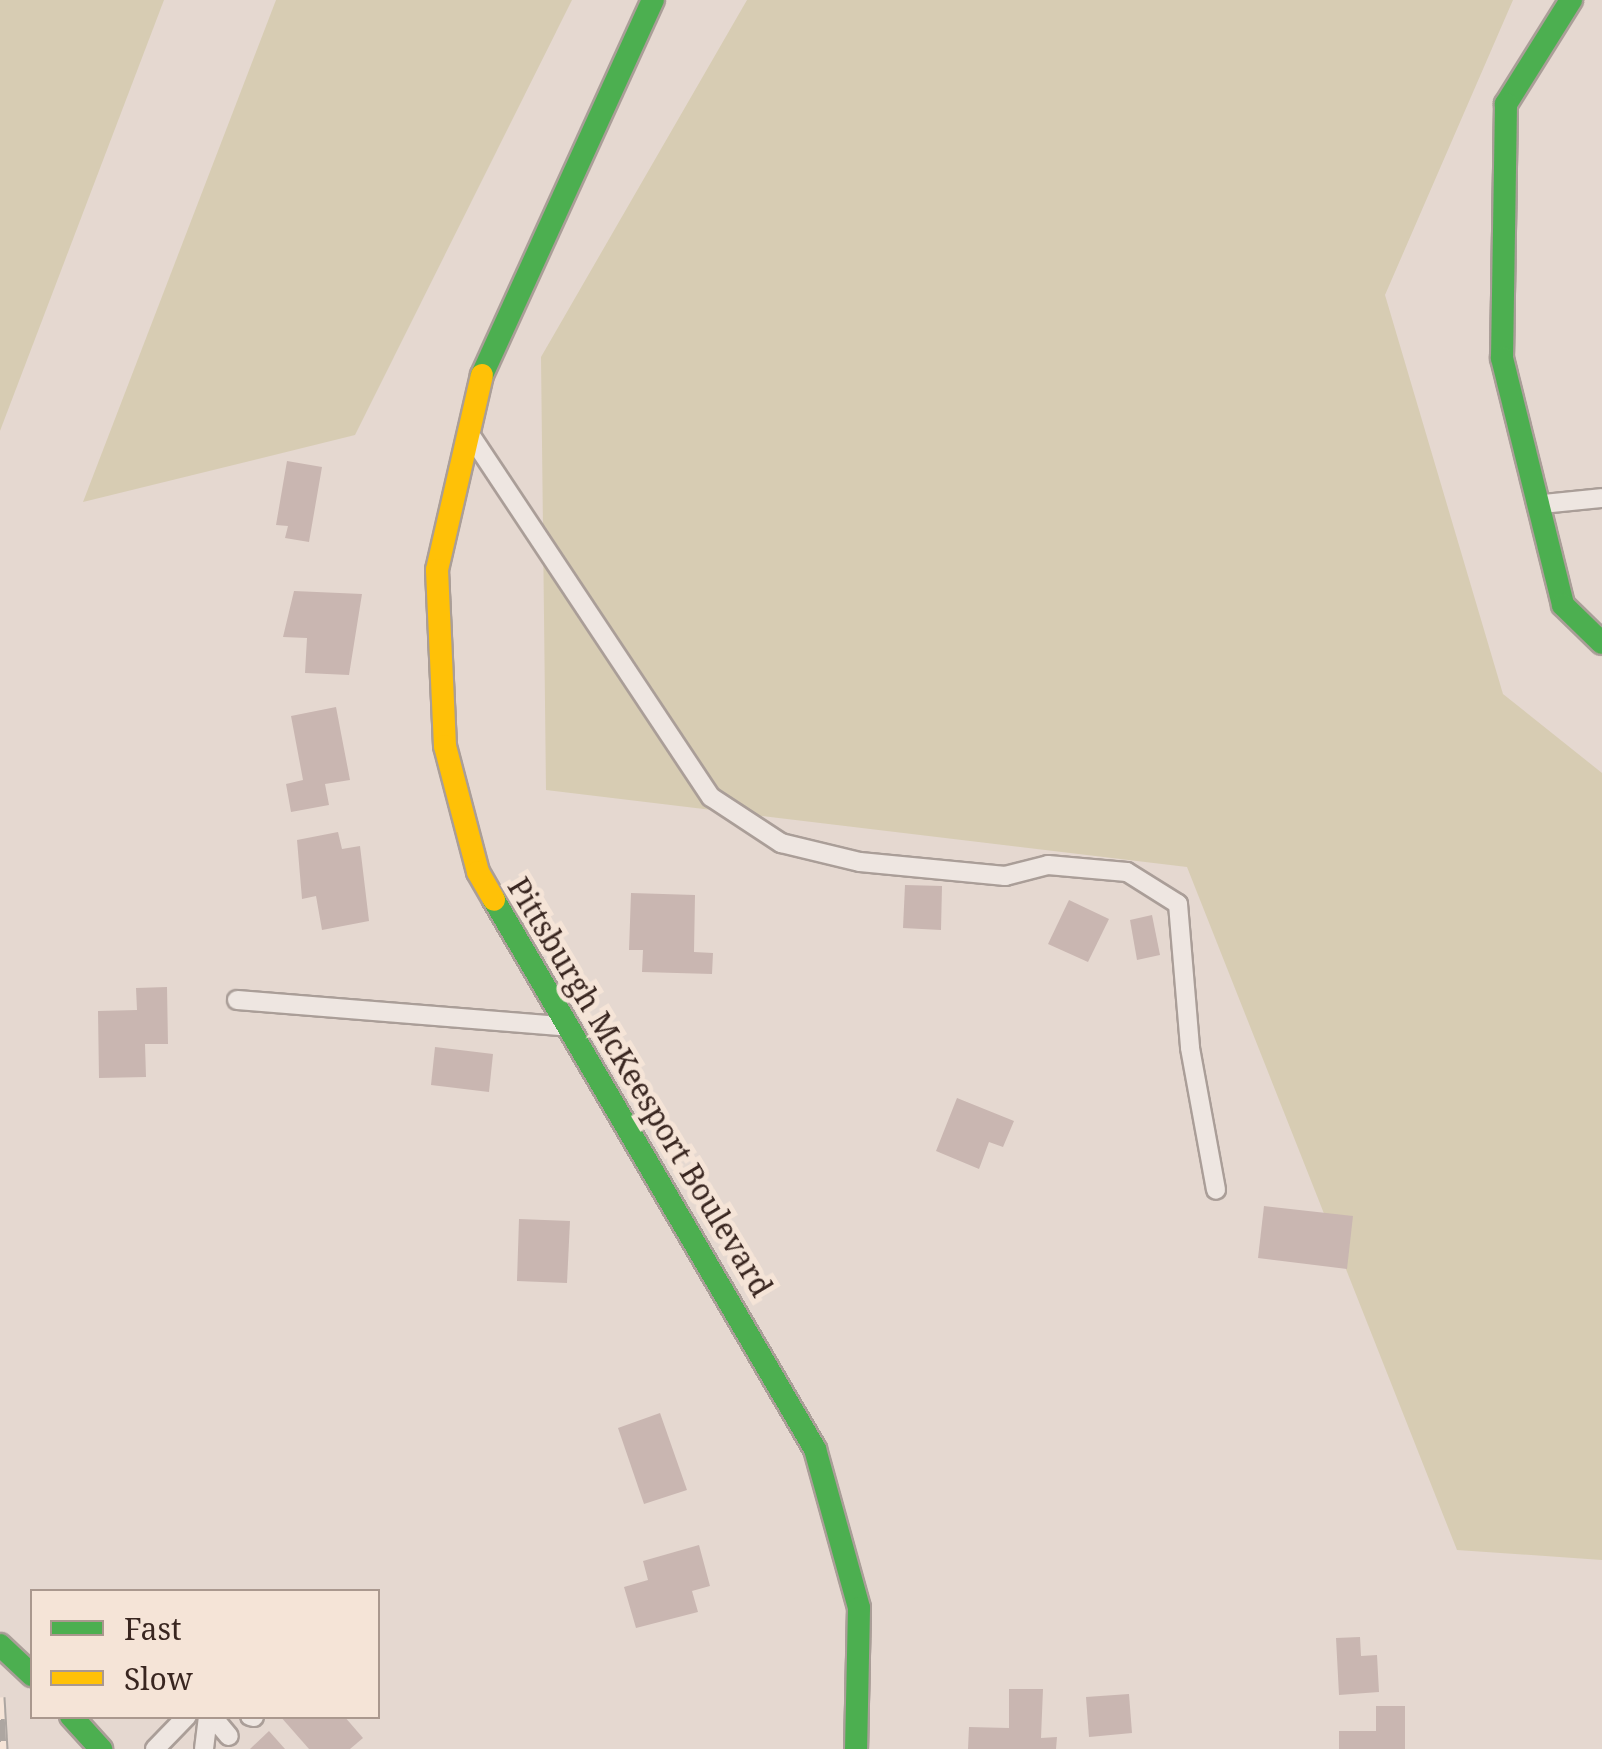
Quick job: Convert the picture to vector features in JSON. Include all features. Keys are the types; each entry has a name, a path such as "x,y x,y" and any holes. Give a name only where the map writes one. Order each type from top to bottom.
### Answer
{"main road":[{"name":"Pittsburgh McKeesport Boulevard","path":"652,0 508,310 465,425 437,570 445,746 478,872 564,1026 814,1449 859,1608 864,1684 856,1749"},
{"path":"1571,0 1506,104 1502,358 1563,605 1602,643"},
{"path":"0,1646 30,1673"},
{"path":"74,1719 101,1749"}],"lane":[{"path":"465,425 710,797 780,843 860,862 1005,876 1048,865 1127,872 1178,904 1190,1048 1216,1190"},
{"path":"1538,504 1602,498"},
{"path":"1563,605 1602,601"},
{"path":"237,1000 564,1026"},
{"path":"154,1749 184,1719"},
{"path":"204,1749 209,1719"},
{"path":"213,1719 229,1736"}],"shaded area":[{"path":"0,0 164,0 0,431"},
{"path":"276,0 572,0 355,435 83,502"},
{"path":"747,0 1513,0 1385,295 1503,694 1602,773 1602,1560 1457,1550 1187,867 546,790 541,357"}],"building":[{"path":"287,461 322,467 309,542 285,538 288,526 276,525"},
{"path":"294,591 362,594 349,675 305,673 307,638 283,637"},
{"path":"336,707 350,780 325,784 329,805 291,812 286,784 303,780 291,716"},
{"path":"338,832 342,849 360,846 369,921 322,930 316,896 302,899 297,840"},
{"path":"905,885 942,886 941,930 903,928"},
{"path":"631,893 695,895 694,952 713,953 712,974 642,972 643,950 629,950"},
{"path":"1069,900 1109,919 1088,962 1048,944"},
{"path":"1152,915 1160,955 1137,960 1130,920"},
{"path":"167,987 168,1044 145,1044 146,1077 99,1078 98,1011 137,1010 136,988"},
{"path":"435,1047 493,1054 489,1092 431,1085"},
{"path":"957,1098 1014,1121 1003,1147 989,1142 979,1169 936,1151"},
{"path":"1264,1206 1353,1216 1347,1269 1258,1258"},
{"path":"519,1219 570,1221 567,1283 517,1281"},
{"path":"660,1413 687,1490 644,1504 618,1428"},
{"path":"699,1545 710,1586 692,1591 698,1612 636,1628 624,1587 648,1580 643,1561"},
{"path":"1360,1637 1361,1656 1377,1655 1379,1692 1339,1695 1336,1638"},
{"path":"1009,1689 1043,1689 1041,1738 1057,1737 1056,1749 968,1749 969,1727 1009,1728"},
{"path":"1129,1694 1132,1733 1089,1737 1086,1697"},
{"path":"1376,1706 1405,1706 1405,1749 1339,1749 1339,1731 1376,1731"},
{"path":"283,1719 347,1719 363,1738 350,1749 309,1749"},
{"path":"269,1731 285,1749 250,1749"}],"railway":[{"path":"0,1697 3,1749"}],"traffic: fast":[{"path":"482,375 653,0"},
{"path":"1571,0 1506,104 1502,358 1563,605 1602,643"},
{"path":"494,900 815,1449 859,1608 856,1749"},
{"path":"0,1645 30,1673"},
{"path":"74,1719 101,1749"}],"traffic: slow":[{"path":"482,375 437,570 445,746 478,872 494,900"}]}
